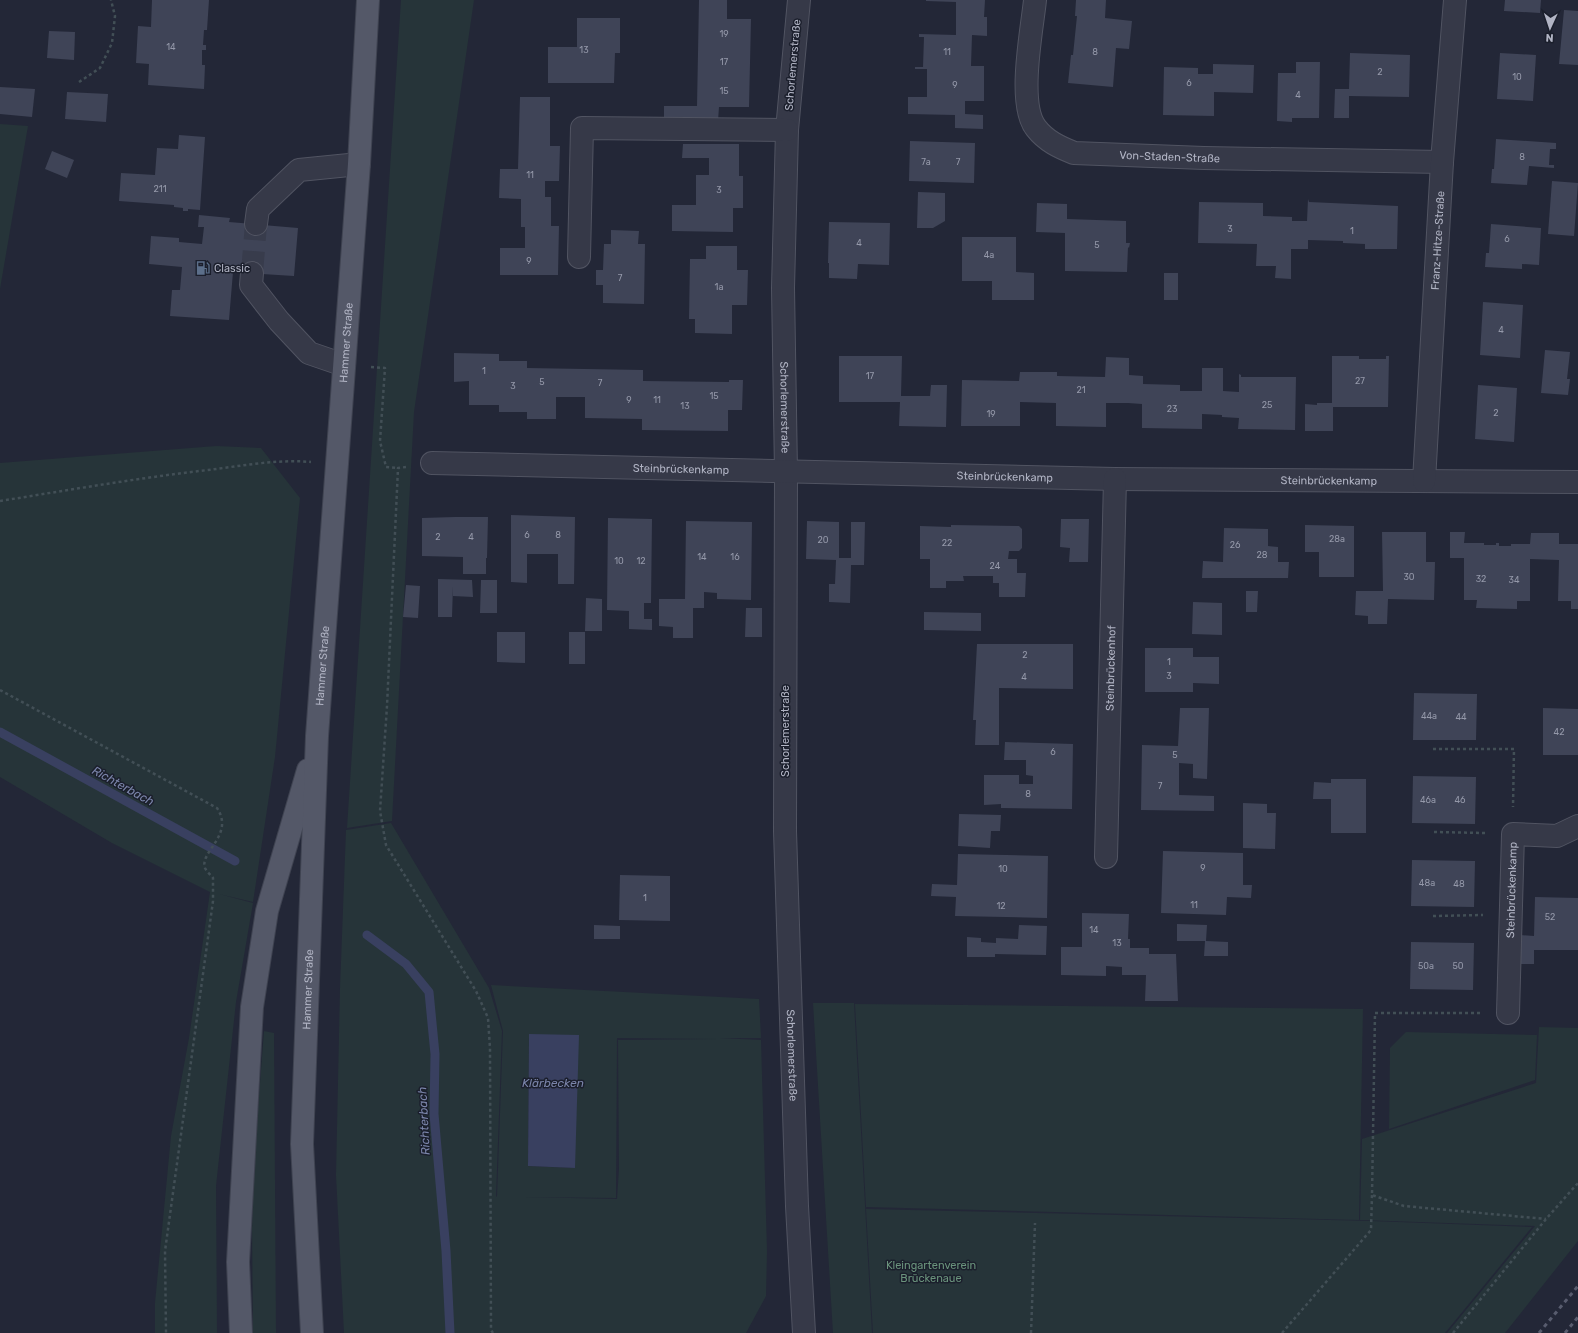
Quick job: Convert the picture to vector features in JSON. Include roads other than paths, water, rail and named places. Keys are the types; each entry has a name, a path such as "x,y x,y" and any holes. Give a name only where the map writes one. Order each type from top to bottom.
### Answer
{"main road":[{"name":"Hammer Straße","path":"312,1333 302,1144 318,736 359,164 368,0"},
{"path":"241,1333 238,1262 252,1008 267,911 318,736"}],"street":[{"name":"Schorlemerstraße","path":"799,0 787,130 783,288 786,472 785,831 797,1206 804,1333"},
{"name":"Von-Staden-Straße","path":"1035,0 1027,81 1027,99 1030,114 1035,127 1045,138 1057,146 1074,153 1204,158 1442,162"},
{"name":"Franz-Hitze-Straße","path":"1424,481 1442,162 1455,0"},
{"path":"579,257 582,128 787,130"},
{"path":"256,224 258,209 299,170 359,164"},
{"path":"252,273 251,285 279,321 309,353 344,365"},
{"name":"Steinbrückenkamp","path":"432,463 1115,479 1578,482"},
{"name":"Steinbrückenhof","path":"1106,857 1115,479"},
{"name":"Steinbrückenkamp","path":"1508,1013 1513,834 1557,836 1578,826"}],"water":[{"name":"Klärbecken","path":"529,1034 579,1035 575,1168 528,1166"}],"waterway":[{"name":"Richterbach","path":"0,732 235,861"},
{"name":"Richterbach","path":"367,935 406,964 429,992 435,1054 434,1114 446,1251 450,1333"}],"tunnel":[{"path":"252,273 256,224"}],"railway":[{"path":"1539,1333 1578,1286"},
{"path":"1565,1333 1578,1317"}],"place":[{"name":"Classic","path":"203,268"}],"park label":[{"name":"Kleingartenverein Brückenaue","path":"931,1271"}]}
